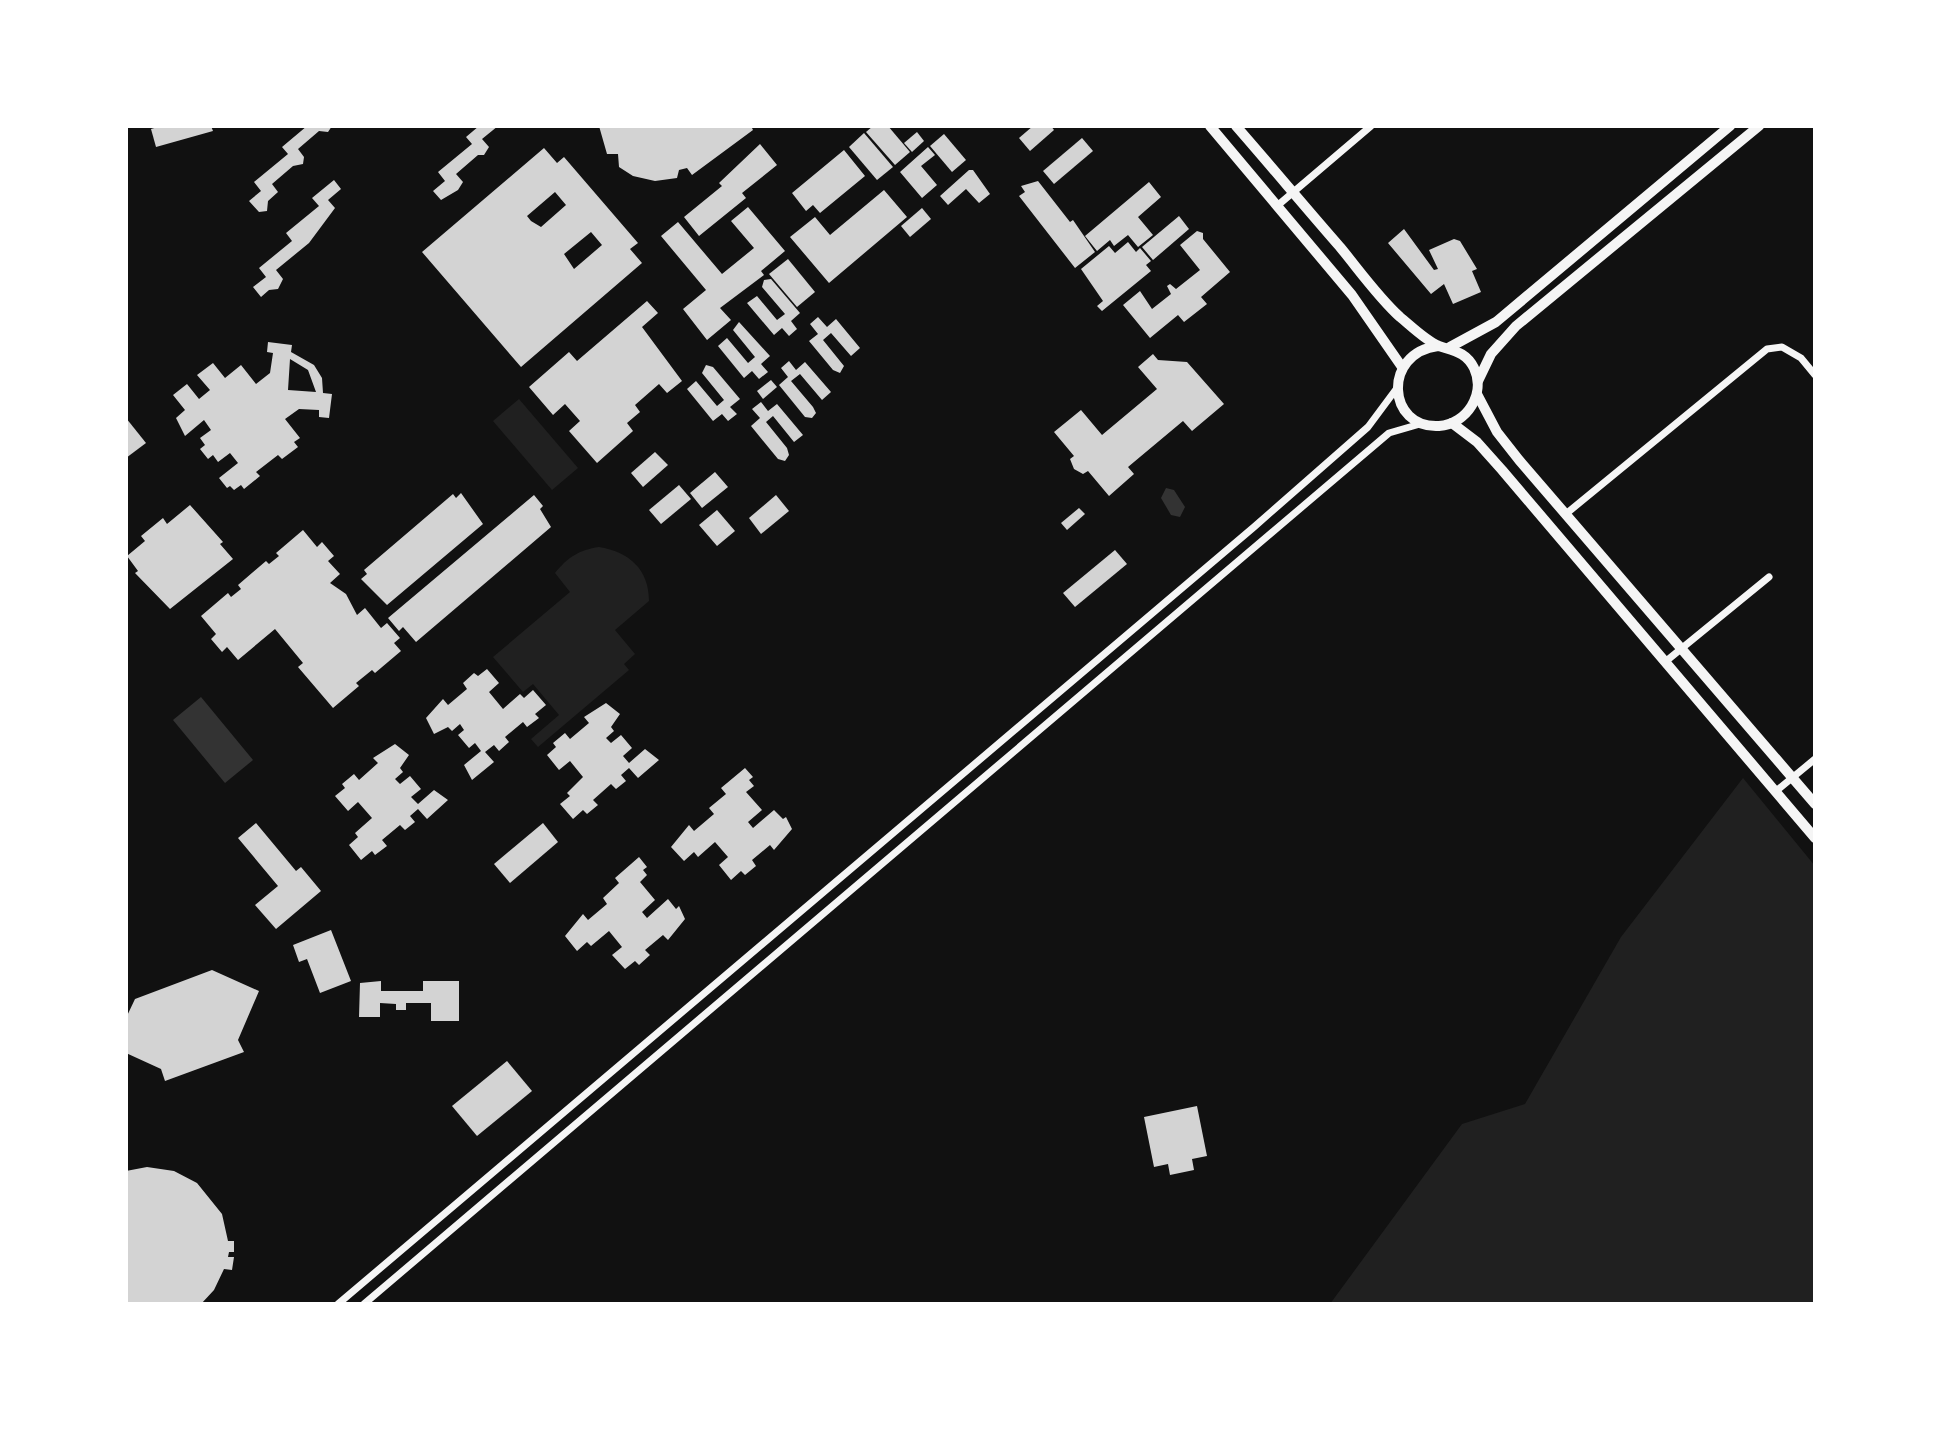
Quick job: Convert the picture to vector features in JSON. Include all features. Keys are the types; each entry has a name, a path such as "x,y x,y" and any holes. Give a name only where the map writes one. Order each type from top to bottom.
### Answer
{"main road":[{"path":"1210,126 1361,306 1402,367"},
{"path":"1236,126 1398,315 1469,360 1478,381"},
{"path":"1730,126 1496,322 1444,346 1417,351 1402,367 1397,387 1404,409 1422,423 1437,426 1452,423 1472,406 1478,381 1496,348 1516,326 1759,126"},
{"path":"1477,394 1497,432 1815,804"},
{"path":"1452,423 1477,442 1502,470 1815,838"}],"street":[{"path":"1277,206 1371,126"},
{"path":"1567,513 1767,349 1782,347 1801,358 1815,375"},
{"path":"338,1304 573,1101 1254,527 1368,427 1397,387"},
{"path":"364,1304 583,1114 1389,433 1422,423"},
{"path":"1665,662 1769,577"},
{"path":"1775,792 1815,759"},
{"path":"573,1101 583,1114"},
{"path":"415,1238 427,1252"}],"shaded area":[{"path":"519,399 578,468 552,490 493,421"},
{"path":"1166,488 1174,490 1185,507 1180,517 1171,515 1161,498"},
{"path":"599,547 628,558 645,580 649,601 615,630 635,654 624,664 629,670 538,747 531,739 559,715 533,684 523,692 493,657 570,592 555,573 560,567 580,552"},
{"path":"201,697 253,760 225,783 173,720"},
{"path":"1743,778 1815,866 1815,1304 1330,1304 1462,1124 1525,1104 1621,937"}],"building":[{"path":"161,126 211,126 213,131 156,147 151,129"},
{"path":"307,126 332,126 328,132 319,131 298,149 304,157 303,164 293,166 272,184 278,192 268,201 267,211 259,212 249,201 261,191 254,182 288,154 282,147"},
{"path":"479,126 498,126 482,139 489,147 484,155 478,155 456,174 463,182 458,190 441,200 433,191 445,181 438,172 472,144 466,137"},
{"path":"599,126 751,126 753,130 692,175 687,168 679,170 677,178 655,181 633,176 619,167 618,154 607,154"},
{"path":"873,126 888,126 910,152 895,165 866,132"},
{"path":"1033,126 1051,126 1054,130 1030,151 1019,138"},
{"path":"917,132 924,141 912,152 904,143"},
{"path":"864,133 893,167 877,180 849,147"},
{"path":"944,134 966,160 952,172 930,146"},
{"path":"1082,138 1093,151 1054,184 1043,171"},
{"path":"760,144 777,165 742,193 746,198 699,236 684,217 722,186 719,183"},
{"path":"928,147 935,155 921,166 937,185 922,198 900,172"},
{"path":"544,148 557,163 564,157 638,243 630,249 642,263 521,367 422,252","holes":["555,192 566,205 541,227 527,216","591,232 602,245 574,269 564,254"]},
{"path":"844,150 865,176 820,213 813,205 806,211 792,193"},
{"path":"969,170 973,170 990,194 979,203 966,189 948,205 940,196"},
{"path":"334,180 341,189 328,200 335,208 309,243 276,270 283,279 278,289 269,290 261,297 253,287 266,277 259,268 292,241 286,233 319,206 312,198"},
{"path":"1038,181 1070,222 1073,220 1095,252 1075,268 1019,196 1025,192 1021,186"},
{"path":"1149,182 1161,197 1138,217 1153,235 1138,247 1128,235 1114,246 1110,240 1097,251 1085,236"},
{"path":"884,190 907,217 829,283 790,237 815,217 830,235"},
{"path":"748,207 785,251 761,271 764,275 720,308 731,320 707,340 683,309 706,290 661,236 678,222 722,274 754,248 731,221"},
{"path":"922,208 931,219 910,237 901,226"},
{"path":"1179,216 1189,229 1153,260 1142,247"},
{"path":"1404,229 1434,270 1438,269 1429,250 1454,239 1460,241 1477,269 1472,271 1481,292 1453,304 1444,284 1431,294 1388,243"},
{"path":"1197,231 1203,233 1203,239 1230,272 1201,297 1207,304 1184,322 1178,315 1150,338 1123,305 1140,291 1152,309 1171,294 1167,286 1170,284 1176,289 1200,270 1180,245"},
{"path":"1128,242 1136,252 1140,248 1151,261 1146,265 1151,271 1102,311 1097,306 1103,301 1081,269 1109,246 1115,253"},
{"path":"788,259 815,292 797,307 769,274"},
{"path":"771,279 800,313 791,321 797,329 789,336 782,328 774,335 747,303 757,296 777,320 785,314 762,287 764,280"},
{"path":"647,301 658,313 642,327 682,381 667,393 659,384 635,405 640,412 627,423 633,431 597,463 569,431 580,421 565,404 553,415 529,387 569,352 577,361"},
{"path":"818,317 827,327 836,319 860,348 851,356 831,333 823,340 844,366 840,373 833,370 809,341 818,334 810,324"},
{"path":"739,322 770,356 761,364 768,372 759,379 752,371 744,378 718,346 727,338 748,363 755,357 733,330"},
{"path":"268,342 292,345 291,352 314,365 322,378 323,393 332,394 329,418 319,417 319,410 299,409 285,419 300,438 294,442 298,447 282,459 278,455 256,472 260,476 244,489 241,485 234,490 230,486 227,488 219,478 238,463 230,453 218,462 213,455 208,459 200,449 205,445 200,438 211,430 204,420 185,436 176,418 185,410 173,395 187,384 199,399 210,390 197,375 213,363 225,378 241,365 256,384 270,373 273,353 267,352","holes":["290,359 308,370 316,392 288,390"]},
{"path":"1153,354 1158,360 1187,362 1224,404 1192,431 1183,421 1128,467 1134,474 1109,496 1088,471 1083,474 1074,469 1070,459 1074,456 1054,432 1081,410 1102,435 1157,389 1138,367"},
{"path":"789,361 796,370 805,362 831,392 822,400 800,374 791,381 813,407 816,413 812,418 805,417 779,385 788,377 781,368"},
{"path":"706,365 713,367 740,399 730,407 737,414 728,421 722,414 713,421 687,389 696,381 717,406 724,400 702,373"},
{"path":"771,380 777,387 763,399 757,391"},
{"path":"761,402 768,411 777,404 803,435 794,442 773,416 766,422 787,448 789,455 785,461 778,459 751,426 760,418 752,409"},
{"path":"126,418 146,443 126,458"},
{"path":"655,452 668,465 643,487 631,473"},
{"path":"715,472 728,487 702,508 690,493"},
{"path":"679,485 691,499 661,524 649,510"},
{"path":"461,493 483,524 387,605 361,579 367,574 364,570 453,494 456,498"},
{"path":"534,495 543,506 540,509 551,527 416,642 403,627 399,631 388,618"},
{"path":"776,495 789,511 761,534 749,518"},
{"path":"190,505 223,542 220,544 233,559 170,609 135,573 138,571 127,556 145,541 141,536 163,518 167,524"},
{"path":"1079,508 1085,514 1067,530 1061,523"},
{"path":"717,510 735,531 717,546 699,525"},
{"path":"303,530 317,547 322,542 334,556 328,561 340,574 330,583 346,594 357,615 365,608 381,628 387,623 400,638 394,643 401,651 375,673 372,670 356,683 359,686 333,708 298,667 303,663 275,629 238,660 227,647 222,652 211,639 216,634 201,616 228,593 231,597 241,589 238,585 266,561 269,564 279,556 276,553"},
{"path":"1115,550 1127,564 1075,607 1063,593"},
{"path":"487,669 499,683 489,692 503,709 520,694 524,698 533,690 546,705 535,714 539,718 527,727 523,722 505,737 509,742 499,751 494,745 485,752 494,762 472,780 464,765 481,751 475,743 469,748 458,735 464,730 460,724 452,731 448,727 434,734 426,718 443,699 448,705 467,689 463,683 474,673 478,676"},
{"path":"606,703 620,714 611,727 614,731 606,738 611,743 621,735 632,748 623,756 629,763 645,749 659,760 638,778 629,768 621,775 626,781 616,789 611,784 593,800 598,805 587,814 583,810 573,819 560,804 570,796 567,793 583,777 570,761 559,770 547,755 556,747 553,743 565,733 570,739 589,723 584,717"},
{"path":"395,744 409,755 400,768 403,772 395,779 400,784 410,776 421,789 411,797 418,804 434,790 448,800 427,819 418,809 410,816 415,822 405,830 400,825 382,840 387,846 375,855 372,851 361,860 349,845 358,837 355,833 372,818 358,802 348,811 335,796 345,788 342,784 354,774 359,780 378,763 373,758"},
{"path":"745,768 753,777 749,780 754,786 746,792 762,810 748,822 753,828 774,810 783,819 786,817 792,829 774,850 770,845 752,860 756,866 745,875 741,871 731,880 719,865 728,857 715,842 698,857 694,852 684,861 671,847 689,825 694,831 714,814 709,808 726,794 721,788"},
{"path":"256,823 296,871 301,867 321,891 276,929 255,905 278,886 238,838"},
{"path":"543,823 558,842 510,883 494,864"},
{"path":"639,857 647,867 643,870 647,875 640,882 655,900 642,912 647,918 668,899 676,909 679,906 685,919 668,940 663,935 645,950 650,955 639,965 635,961 625,969 612,955 622,947 609,931 591,946 587,942 577,951 565,936 583,914 588,920 607,904 603,898 619,883 615,878"},
{"path":"331,930 351,981 320,993 307,959 299,962 293,945"},
{"path":"212,970 259,991 238,1040 244,1052 165,1081 161,1069 126,1053 126,1018 135,999"},
{"path":"381,981 381,991 423,991 423,981 459,981 459,1021 431,1021 431,1003 406,1003 406,1010 396,1010 396,1004 380,1003 380,1017 359,1017 360,983"},
{"path":"507,1061 532,1091 477,1136 452,1106"},
{"path":"1197,1106 1207,1156 1192,1159 1194,1170 1170,1175 1168,1164 1154,1167 1144,1117"},
{"path":"147,1167 174,1171 197,1183 222,1214 228,1241 234,1241 234,1252 229,1252 228,1257 234,1257 232,1270 224,1269 214,1290 201,1304 126,1304 126,1171"}]}
